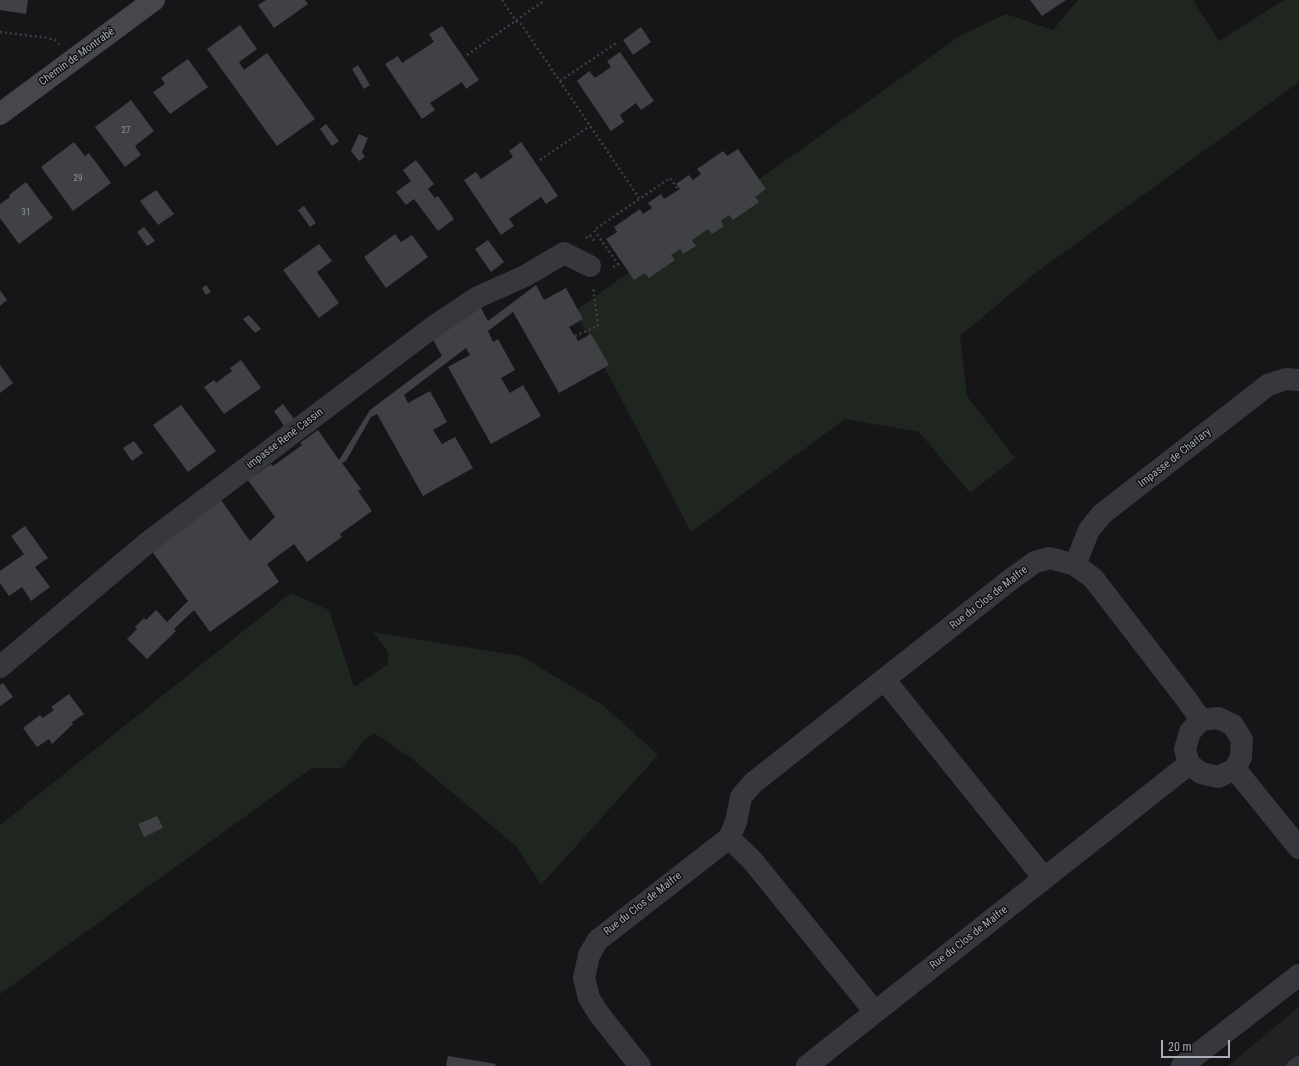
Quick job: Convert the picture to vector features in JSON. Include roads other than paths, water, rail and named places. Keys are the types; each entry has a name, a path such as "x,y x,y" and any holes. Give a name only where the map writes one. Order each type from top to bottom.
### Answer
{"street":[{"name":"Chemin de Montrabé","path":"0,114 154,0"},
{"name":"impasse René Cassin","path":"0,667 147,543 433,327 478,296 525,276 564,253 599,258"},
{"name":"Impasse de Charlary","path":"1075,565 1089,530 1102,514 1268,385 1286,379 1299,380"},
{"name":"Rue du Clos de Malfre","path":"640,1066 599,1014 589,998 584,978 588,955 598,940 729,838 736,822 741,797 753,783 1010,580 1035,562 1050,558 1075,565 1093,578 1182,694 1200,720"},
{"path":"884,679 1044,878"},
{"path":"1218,718 1233,725 1242,740 1241,757 1235,769 1218,777 1201,773 1188,764 1185,749 1190,732 1200,720 1218,718"},
{"name":"Rue du Clos de Malfre","path":"807,1066 1188,764"},
{"path":"1235,769 1299,848"},
{"path":"729,838 752,860 875,1012"},
{"path":"1182,1066 1299,975"}],"lane":[{"path":"1292,1066 1299,1061"}]}
